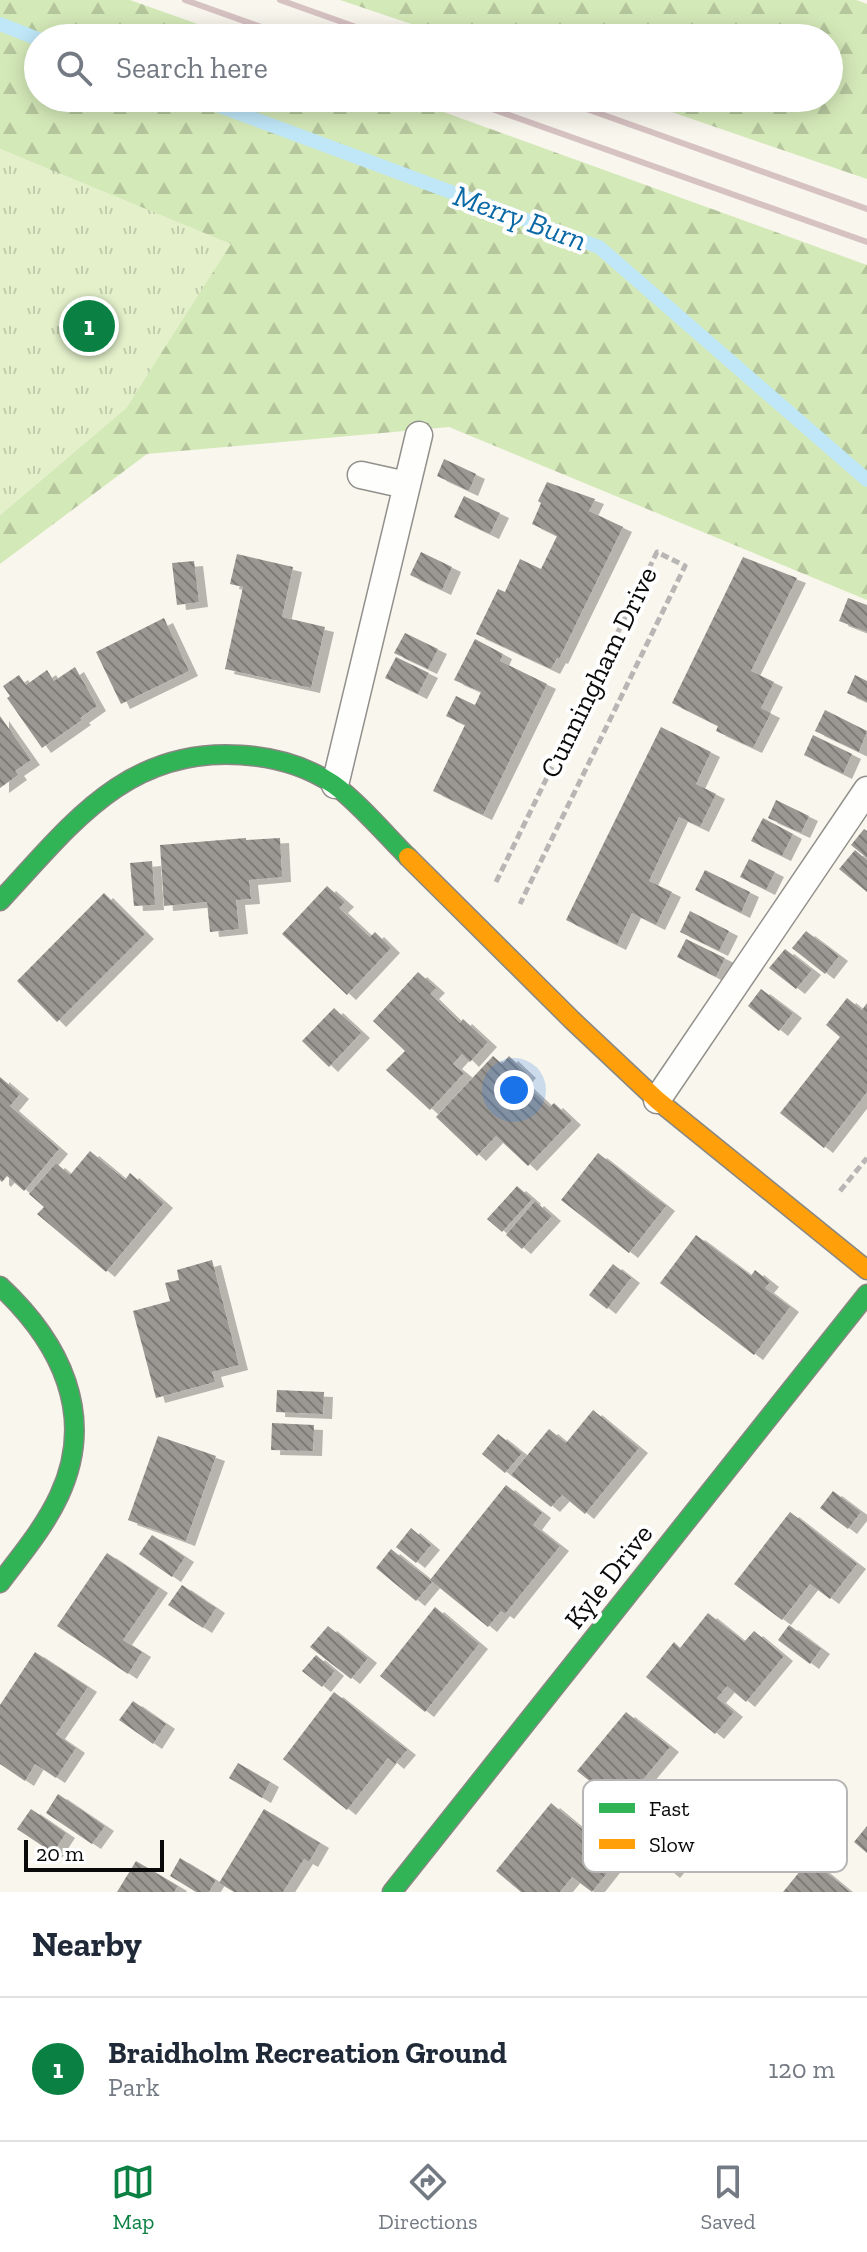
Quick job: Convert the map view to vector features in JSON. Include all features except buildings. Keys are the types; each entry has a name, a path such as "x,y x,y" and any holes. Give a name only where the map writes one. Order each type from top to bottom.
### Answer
{"street":[{"path":"0,901 83,813 114,787 144,771 182,759 225,754 277,761 302,768 335,785 498,948 657,1100 867,1270"},
{"path":"0,1286 53,1344 69,1381 75,1433 66,1479 0,1583"},
{"name":"Kyle Drive","path":"392,1892 867,1294"}],"lane":[{"path":"335,785 419,435"},
{"path":"361,475 406,485"},
{"path":"657,1100 867,790"}],"path":[{"name":"Cunningham Drive","path":"475,925 657,552 685,566 498,948"}],"green space":[{"path":"0,0 130,0 198,24 24,24 24,112 444,112 867,265 867,600 449,427 147,454 0,564 0,515 126,408 230,244 0,149"},
{"path":"340,0 856,0 867,4 867,179 672,112 843,112 843,24 411,24"},
{"path":"0,149 231,244 126,408 0,515"}],"waterway":[{"name":"Merry Burn","path":"0,24 24,33"},
{"name":"Merry Burn","path":"236,112 599,247 867,480"}],"railway":[{"path":"185,0 253,24"},
{"path":"280,0 348,24"},
{"path":"500,112 867,242"},
{"path":"595,112 867,209"}],"traffic: fast":[{"path":"0,901 51,845 104,797 133,778 165,764 200,756 253,756 277,760 312,772 351,799 408,857"},
{"path":"0,1286 40,1331 55,1356 73,1409 74,1437 70,1466 53,1508 0,1583"},
{"path":"392,1892 867,1294"}],"traffic: slow":[{"path":"408,857 657,1100 867,1270"}],"place":[{"name":"Braidholm Recreation Ground","path":"89,326"}]}
